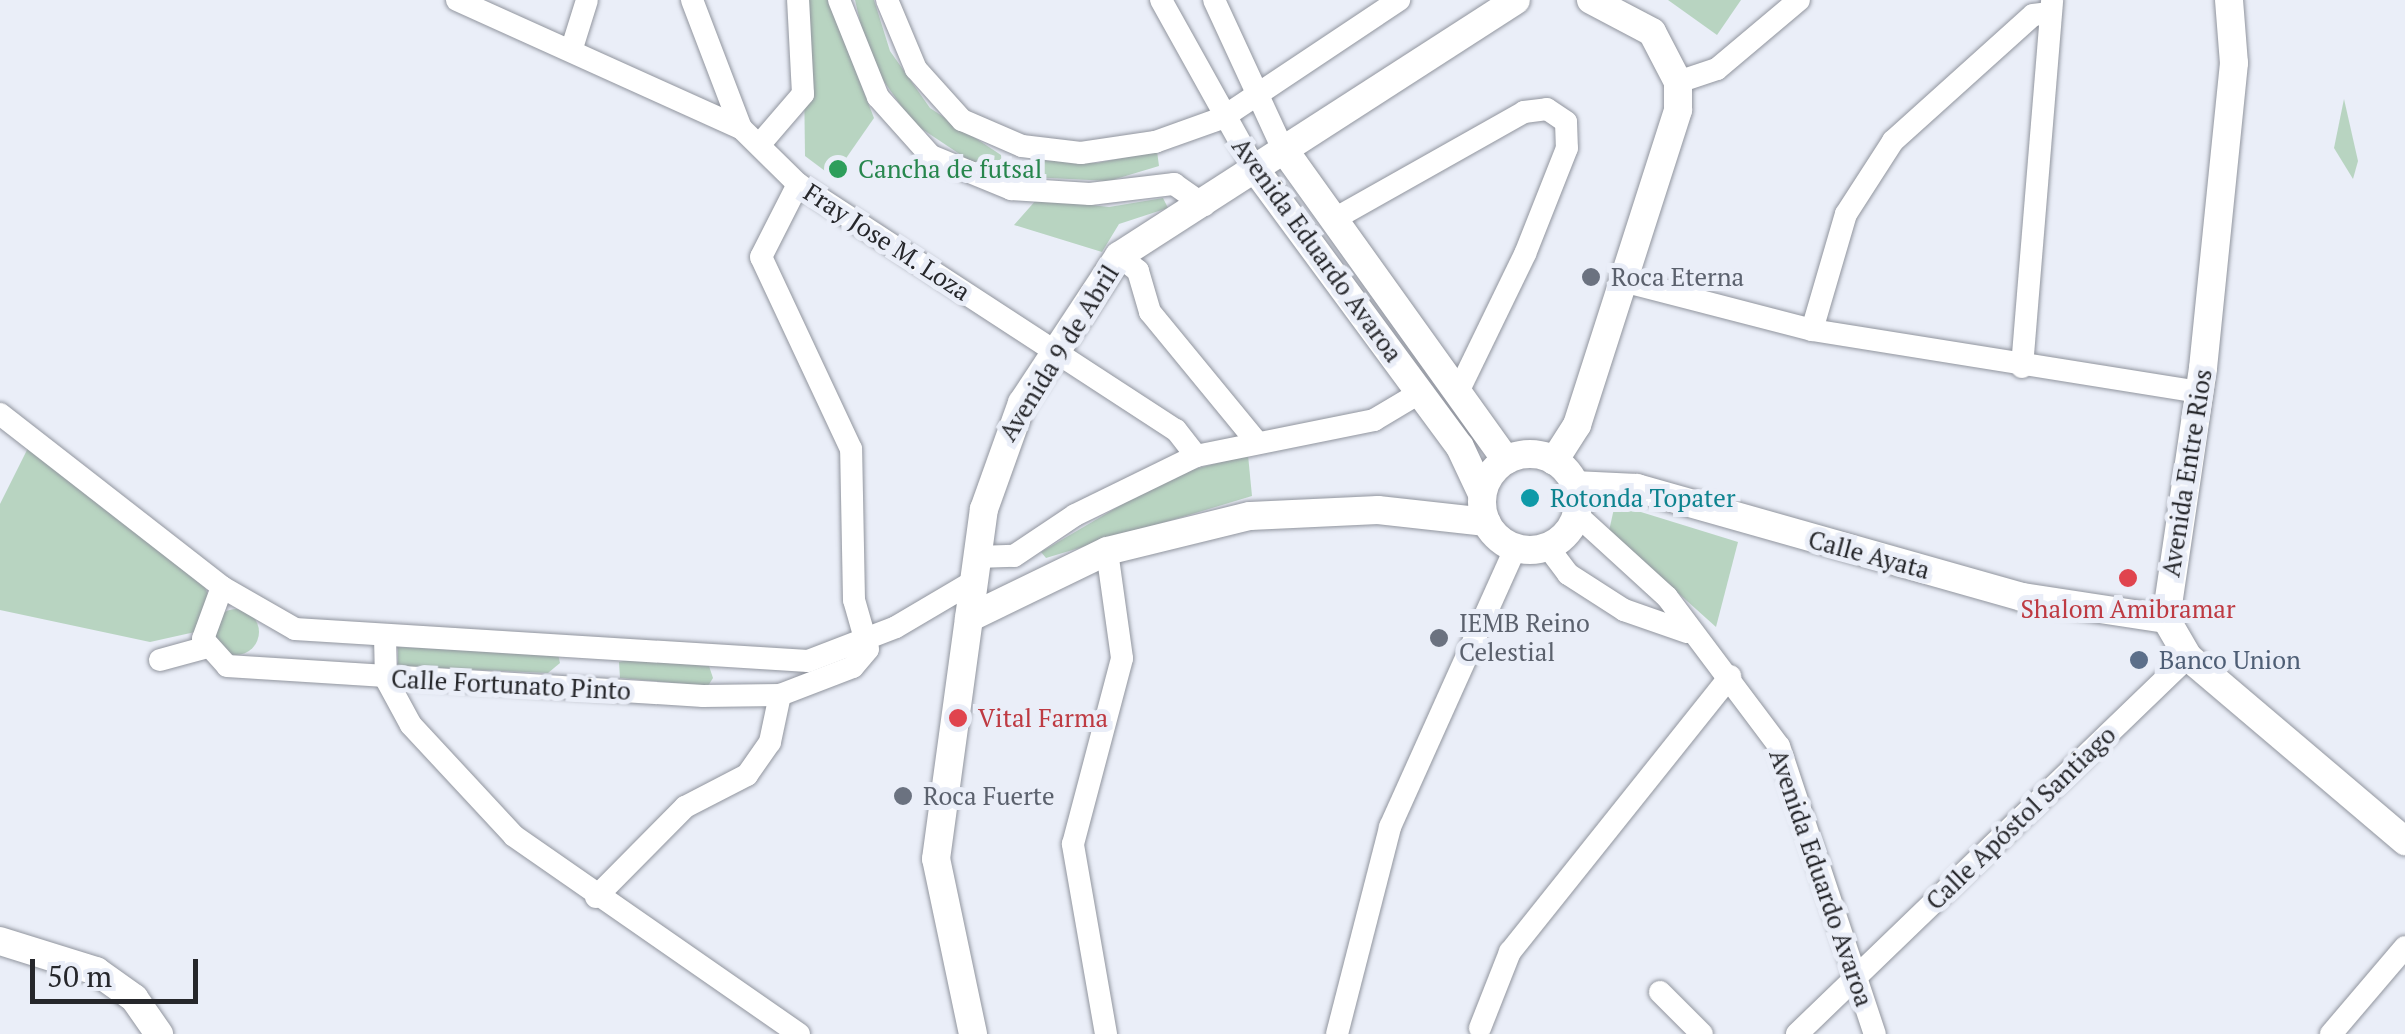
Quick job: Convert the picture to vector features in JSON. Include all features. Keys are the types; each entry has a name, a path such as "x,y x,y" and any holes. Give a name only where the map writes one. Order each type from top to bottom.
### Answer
{"main road":[{"name":"Avenida 9 de Abril","path":"973,1034 936,885 968,618 999,447 1054,351 1119,256 1204,205 1282,146 1516,0"},
{"path":"1554,460 1577,425 1671,143 1678,82 1652,32 1591,0"},
{"name":"Avenida Entre Rios","path":"2166,619 2200,392 2234,63 2229,0"},
{"name":"Avenida Eduardo Avaroa","path":"1282,146 1460,388 1506,460"},
{"name":"Avenida Eduardo Avaroa","path":"1255,169 1421,392 1482,494"},
{"path":"1486,522 1482,494 1506,460 1554,460"},
{"path":"968,618 1107,551 1214,522 1324,509 1486,522 1516,547 1547,546 1576,514 1574,485 1554,460"},
{"name":"Calle Ayata","path":"1574,485 1637,488 2022,597 2166,619"},
{"path":"2166,619 2188,657 2405,841"},
{"path":"0,940 96,971 134,998 159,1034"}],"street":[{"name":"Fray Jose M. Loza","path":"457,0 572,48 741,128 798,184 1176,430 1196,456"},
{"path":"572,48 587,0"},
{"path":"692,0 741,128"},
{"path":"760,144 803,94 798,0"},
{"path":"839,0 862,67 896,124 931,156 1011,189 1090,194 1174,184 1204,205"},
{"path":"887,0 935,96 962,120 1022,146 1113,149 1222,118 1252,90 1399,0"},
{"name":"Avenida Eduardo Avaroa","path":"1161,0 1222,118 1255,169"},
{"name":"Avenida Eduardo Avaroa","path":"1214,0 1252,90 1282,146"},
{"path":"1678,82 1717,70 1799,0"},
{"path":"1812,330 1846,214 1893,141 2033,15 2051,7 2022,367"},
{"path":"1336,218 1524,112 1547,109 1566,122 1567,148 1526,254 1460,388"},
{"path":"1011,189 1022,146"},
{"path":"798,184 761,257 852,449 854,600 866,640"},
{"path":"1119,256 1138,271 1150,312 1255,440"},
{"path":"1622,281 1812,330 2022,367 2200,392"},
{"name":"Calle Fortunato Pinto","path":"0,414 222,588 294,628 601,646 735,660 808,661 866,640 976,569 1014,556 1075,515 1196,456 1255,440 1374,420 1421,392"},
{"name":"Avenida Eduardo Avaroa","path":"1576,514 1645,572 1687,632 1730,676 1779,746 1875,1034"},
{"name":"Avenida Eduardo Avaroa","path":"1547,546 1568,574 1624,610 1687,632"},
{"path":"1336,1034 1390,828 1516,547"},
{"path":"1106,1034 1074,844 1122,658 1107,551"},
{"path":"160,660 204,648 207,612 222,588"},
{"path":"385,636 386,679 411,725 467,788 596,897 799,1034"},
{"name":"Calle Fortunato Pinto","path":"204,648 227,666 386,679 780,695 842,675 866,655 866,640"},
{"path":"600,689 601,646"},
{"name":"Calle Apóstol Santiago","path":"1797,1034 2188,657"},
{"path":"731,695 735,660"},
{"path":"1480,1028 1510,952 1730,676"},
{"path":"596,897 686,807 747,775 770,742 780,695"},
{"path":"2331,1034 2405,947"},
{"path":"1660,992 1702,1034"}],"green space":[{"path":"803,0 828,0 874,118 833,177 805,156"},
{"path":"855,0 874,0 890,51 930,108 1001,155 1002,166 982,169 913,123 869,60"},
{"path":"1668,0 1741,0 1717,35"},
{"path":"2344,99 2358,161 2353,179 2334,148"},
{"path":"1157,151 1159,166 1109,181 1030,177 1038,160 1097,163"},
{"path":"1163,198 1168,208 1119,224 1102,252 1014,225 1037,199 1109,207"},
{"path":"29,446 201,579 210,599 195,632 150,642 0,610 0,504"},
{"path":"1248,455 1252,496 1046,558 1041,552 1172,475"},
{"path":"1615,504 1738,542 1716,627 1609,531"},
{"path":"236,609 252,616 259,632 252,648 236,655 220,648 213,632 220,616"},
{"path":"398,647 558,654 560,663 548,673 398,666"},
{"path":"619,662 709,666 713,678 708,686 620,678"}],"place":[{"name":"Cancha de futsal","path":"838,169"},
{"name":"Roca Eterna","path":"1591,277"},
{"name":"Rotonda Topater","path":"1530,498"},
{"name":"Shalom Amibramar","path":"2128,578"},
{"name":"IEMB Reino Celestial","path":"1439,638"},
{"name":"Banco Union","path":"2139,660"},
{"name":"Vital Farma","path":"958,718"},
{"name":"Roca Fuerte","path":"903,796"}]}
